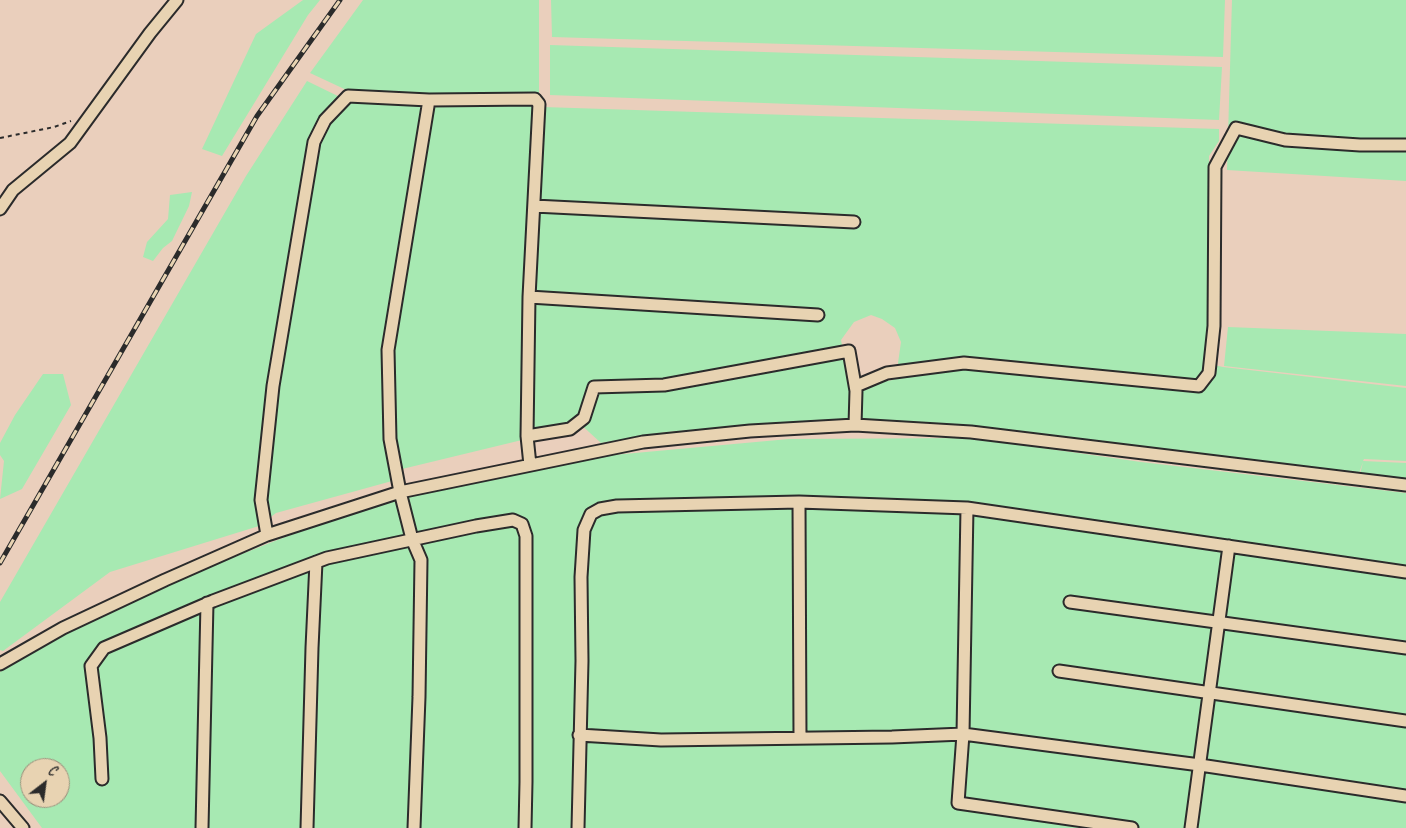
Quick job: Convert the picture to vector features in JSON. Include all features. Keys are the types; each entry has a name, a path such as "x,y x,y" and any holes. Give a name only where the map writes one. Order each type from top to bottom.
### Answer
{"street":[{"path":"0,209 13,190 70,143 150,33 177,0"},
{"path":"267,535 261,500 273,386 314,142 325,120 348,96 430,100 535,98 539,104 529,297 527,436 530,465"},
{"path":"414,828 419,697 421,560 412,539 400,492 390,438 388,350 430,100"},
{"path":"856,386 888,373 964,363 1199,386 1209,373 1214,326 1215,167 1236,128 1285,140 1360,145 1406,145"},
{"path":"534,206 854,222"},
{"path":"529,297 818,314"},
{"path":"527,436 570,429 584,418 594,387 664,384 849,351 856,386 855,425"},
{"path":"0,664 64,628 165,580 267,535 400,492 643,442 750,431 855,425 971,432 1406,485"},
{"path":"799,502 800,737"},
{"path":"578,828 582,661 581,577 584,530 591,514 600,509 617,506 799,502 967,508 1406,572"},
{"path":"967,508 963,734 958,803 1132,828"},
{"path":"102,780 100,738 91,666 104,648 207,603 328,558 412,539 513,520 522,524 526,536 525,828"},
{"path":"1191,828 1229,546"},
{"path":"307,828 316,562"},
{"path":"1070,602 1406,648"},
{"path":"202,828 207,603"},
{"path":"1059,671 1406,721"},
{"path":"579,735 661,740 892,737 963,734 1200,765 1406,796"},
{"path":"0,801 23,828"}],"path":[{"path":"0,138 54,127 92,113"}],"green space":[{"path":"303,0 320,0 308,15 222,156 202,149 256,34"},
{"path":"363,0 539,0 539,96 355,94 310,73"},
{"path":"551,0 1225,0 1223,57 552,37"},
{"path":"1232,0 1406,0 1406,181 1227,170"},
{"path":"550,45 1222,67 1219,120 550,95"},
{"path":"307,81 346,100 419,102 425,114 384,349 386,438 392,481 276,513 259,526 110,572 3,651 0,650 0,602 246,176"},
{"path":"434,101 536,102 521,355 522,440 398,470 393,422 392,352"},
{"path":"543,107 1219,129 1219,141 1209,156 1209,364 1406,388 1406,461 1364,459 1363,461 1406,463 1406,478 1360,474 1363,462 1359,473 947,426 867,420 755,425 667,432 601,443 577,421 532,435 531,361","holes":["871,315 882,319 895,328 901,342 898,371 893,380 849,383 841,340 854,322"]},
{"path":"192,192 189,206 172,241 163,248 153,261 143,257 147,242 168,219 170,195"},
{"path":"1228,327 1406,334 1406,386 1224,366"},
{"path":"43,374 63,374 71,405 22,489 0,499 4,461 0,455 0,443 15,415"},
{"path":"973,438 1141,462 1406,493 1406,828 42,828 27,808 70,808 70,758 20,758 20,798 0,771 0,672 39,646 173,581 285,537 392,500 591,457 789,439"}],"railway":[{"path":"0,563 257,116 340,0"}]}
